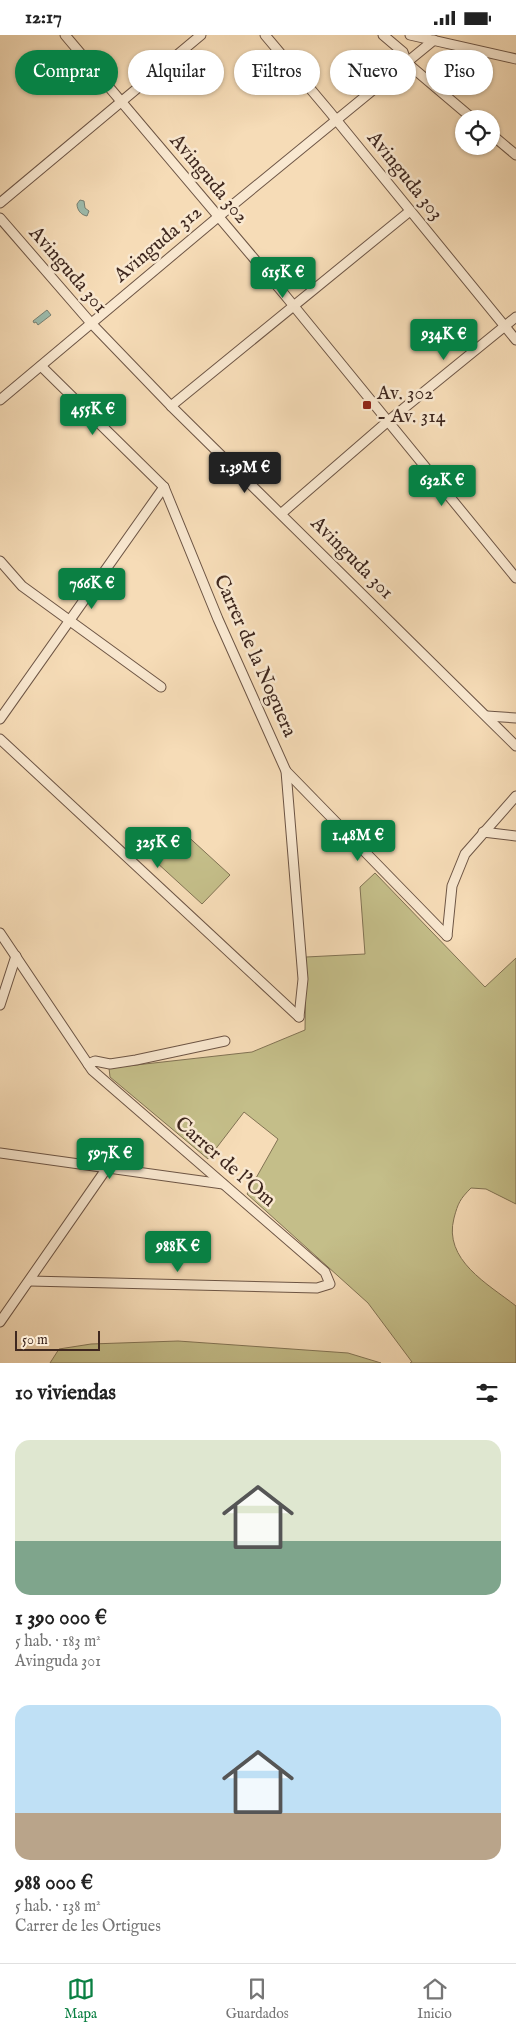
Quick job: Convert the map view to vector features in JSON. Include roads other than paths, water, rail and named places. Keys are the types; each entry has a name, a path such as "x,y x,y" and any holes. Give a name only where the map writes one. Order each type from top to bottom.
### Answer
{"street":[{"name":"Avinguda 302","path":"65,35 294,306 386,422 516,578"},
{"path":"0,203 201,35"},
{"name":"Avinguda 303","path":"266,35 516,340"},
{"path":"383,35 401,50"},
{"path":"410,35 434,40 446,39 516,59"},
{"name":"Avinguda 312","path":"416,55 434,40"},
{"path":"416,71 462,110"},
{"name":"Avinguda 312","path":"0,400 218,217 368,95"},
{"path":"500,142 516,155"},
{"path":"171,405 410,211"},
{"name":"Avinguda 301","path":"0,218 91,323 171,405 516,746"},
{"path":"282,513 386,422 516,317"},
{"name":"Carrer de la Noguera","path":"0,739 299,1017 303,979 286,771 218,619 164,487 41,366"},
{"path":"0,719 164,487"},
{"path":"0,561 22,586 161,687"},
{"path":"487,716 516,718"},
{"path":"286,771 447,936 452,886 465,853 516,796"},
{"path":"483,832 516,836"},
{"name":"Carrer de l'Om","path":"0,933 90,1067 325,1272 330,1284 317,1288 30,1281"},
{"path":"0,1005 16,956"},
{"path":"90,1067 95,1061 110,1064 136,1061 224,1041"},
{"path":"0,1153 223,1184"},
{"path":"0,1322 107,1168"}],"place":[{"name":"Av. 302 - Av. 314","path":"367,405"}]}
